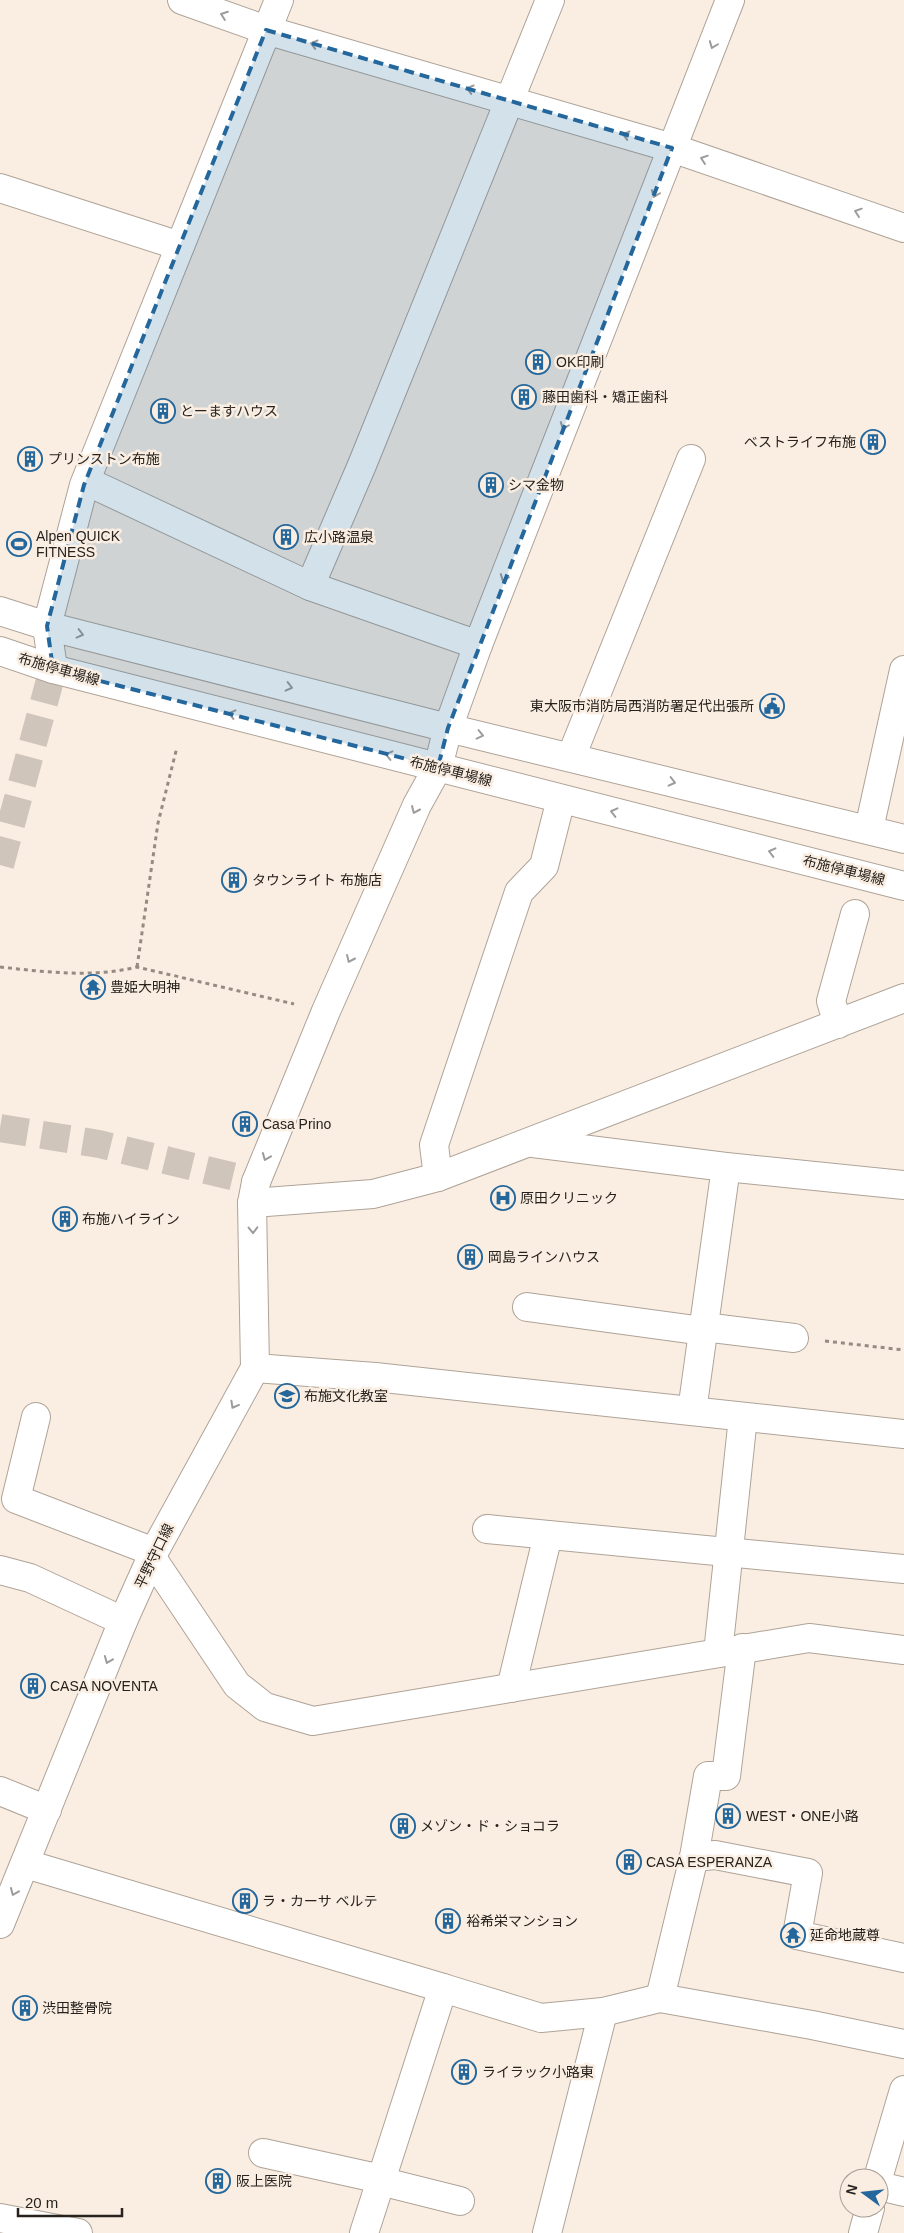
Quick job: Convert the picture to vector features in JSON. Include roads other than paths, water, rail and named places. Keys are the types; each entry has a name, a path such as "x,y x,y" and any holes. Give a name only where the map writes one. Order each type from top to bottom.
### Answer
{"street":[{"path":"182,0 266,30 672,148 904,228"},
{"path":"53,668 47,626 86,481 279,0"},
{"path":"310,586 365,456 550,0"},
{"path":"730,0 478,646 448,728 438,767 417,805 326,1011 254,1192 373,1194 438,1177 904,998"},
{"path":"0,188 180,246"},
{"path":"572,757 691,459"},
{"path":"86,481 310,586 478,646"},
{"path":"0,611 47,626 448,728 904,839"},
{"name":"布施停車場線","path":"0,652 53,668 904,886"},
{"path":"869,829 904,670"},
{"path":"438,1177 434,1145 519,892 544,866 562,799"},
{"path":"838,1024 831,1001 854,914"},
{"path":"529,1142 726,1167 904,1186"},
{"path":"692,1411 726,1167"},
{"name":"平野守口線","path":"0,1924 26,1864 123,1621 153,1555 255,1368 254,1192"},
{"path":"527,1307 794,1338"},
{"path":"255,1368 375,1377 904,1434"},
{"path":"660,1998 694,1857 708,1776 726,1776 730,1651 728,1553 742,1416"},
{"path":"36,1417 16,1499 153,1555 237,1685 265,1707 313,1721 809,1638 904,1650"},
{"path":"486,1529 904,1569"},
{"path":"511,1688 548,1535"},
{"path":"0,1570 30,1578 123,1621"},
{"path":"0,1791 47,1810"},
{"path":"694,1857 715,1856 808,1873 797,1935 904,1958"},
{"path":"26,1864 541,2018 603,2012 660,1998 812,2025 904,2044"},
{"path":"364,2233 443,1988"},
{"path":"547,2233 603,2012"},
{"path":"881,2168 904,2090"},
{"path":"263,2154 381,2180 460,2201"},
{"path":"889,2188 904,2192"},
{"path":"0,2218 78,2233"},
{"path":"863,2233 867,2218"}],"tunnel":[{"path":"0,865 53,669"},
{"path":"0,1128 99,1144 256,1182"}],"place":[{"name":"OK印刷","path":"538,362"},
{"name":"藤田歯科・矯正歯科","path":"524,397"},
{"name":"とーますハウス","path":"163,411"},
{"name":"ベストライフ布施","path":"873,442"},
{"name":"プリンストン布施","path":"30,459"},
{"name":"シマ金物","path":"491,485"},
{"name":"広小路温泉","path":"286,537"},
{"name":"Alpen QUICK FITNESS","path":"19,544"},
{"name":"東大阪市消防局西消防署足代出張所","path":"772,706"},
{"name":"タウンライト 布施店","path":"234,880"},
{"name":"豊姫大明神","path":"93,987"},
{"name":"Casa Prino","path":"245,1124"},
{"name":"原田クリニック","path":"503,1198"},
{"name":"布施ハイライン","path":"65,1219"},
{"name":"岡島ラインハウス","path":"470,1257"},
{"name":"布施文化教室","path":"287,1396"},
{"name":"CASA NOVENTA","path":"33,1686"},
{"name":"WEST・ONE小路","path":"728,1816"},
{"name":"メゾン・ド・ショコラ","path":"403,1826"},
{"name":"CASA ESPERANZA","path":"629,1862"},
{"name":"ラ・カーサ ベルテ","path":"245,1901"},
{"name":"裕希栄マンション","path":"448,1921"},
{"name":"延命地蔵尊","path":"793,1935"},
{"name":"渋田整骨院","path":"25,2008"},
{"name":"ライラック小路東","path":"464,2072"},
{"name":"阪上医院","path":"218,2181"}]}
